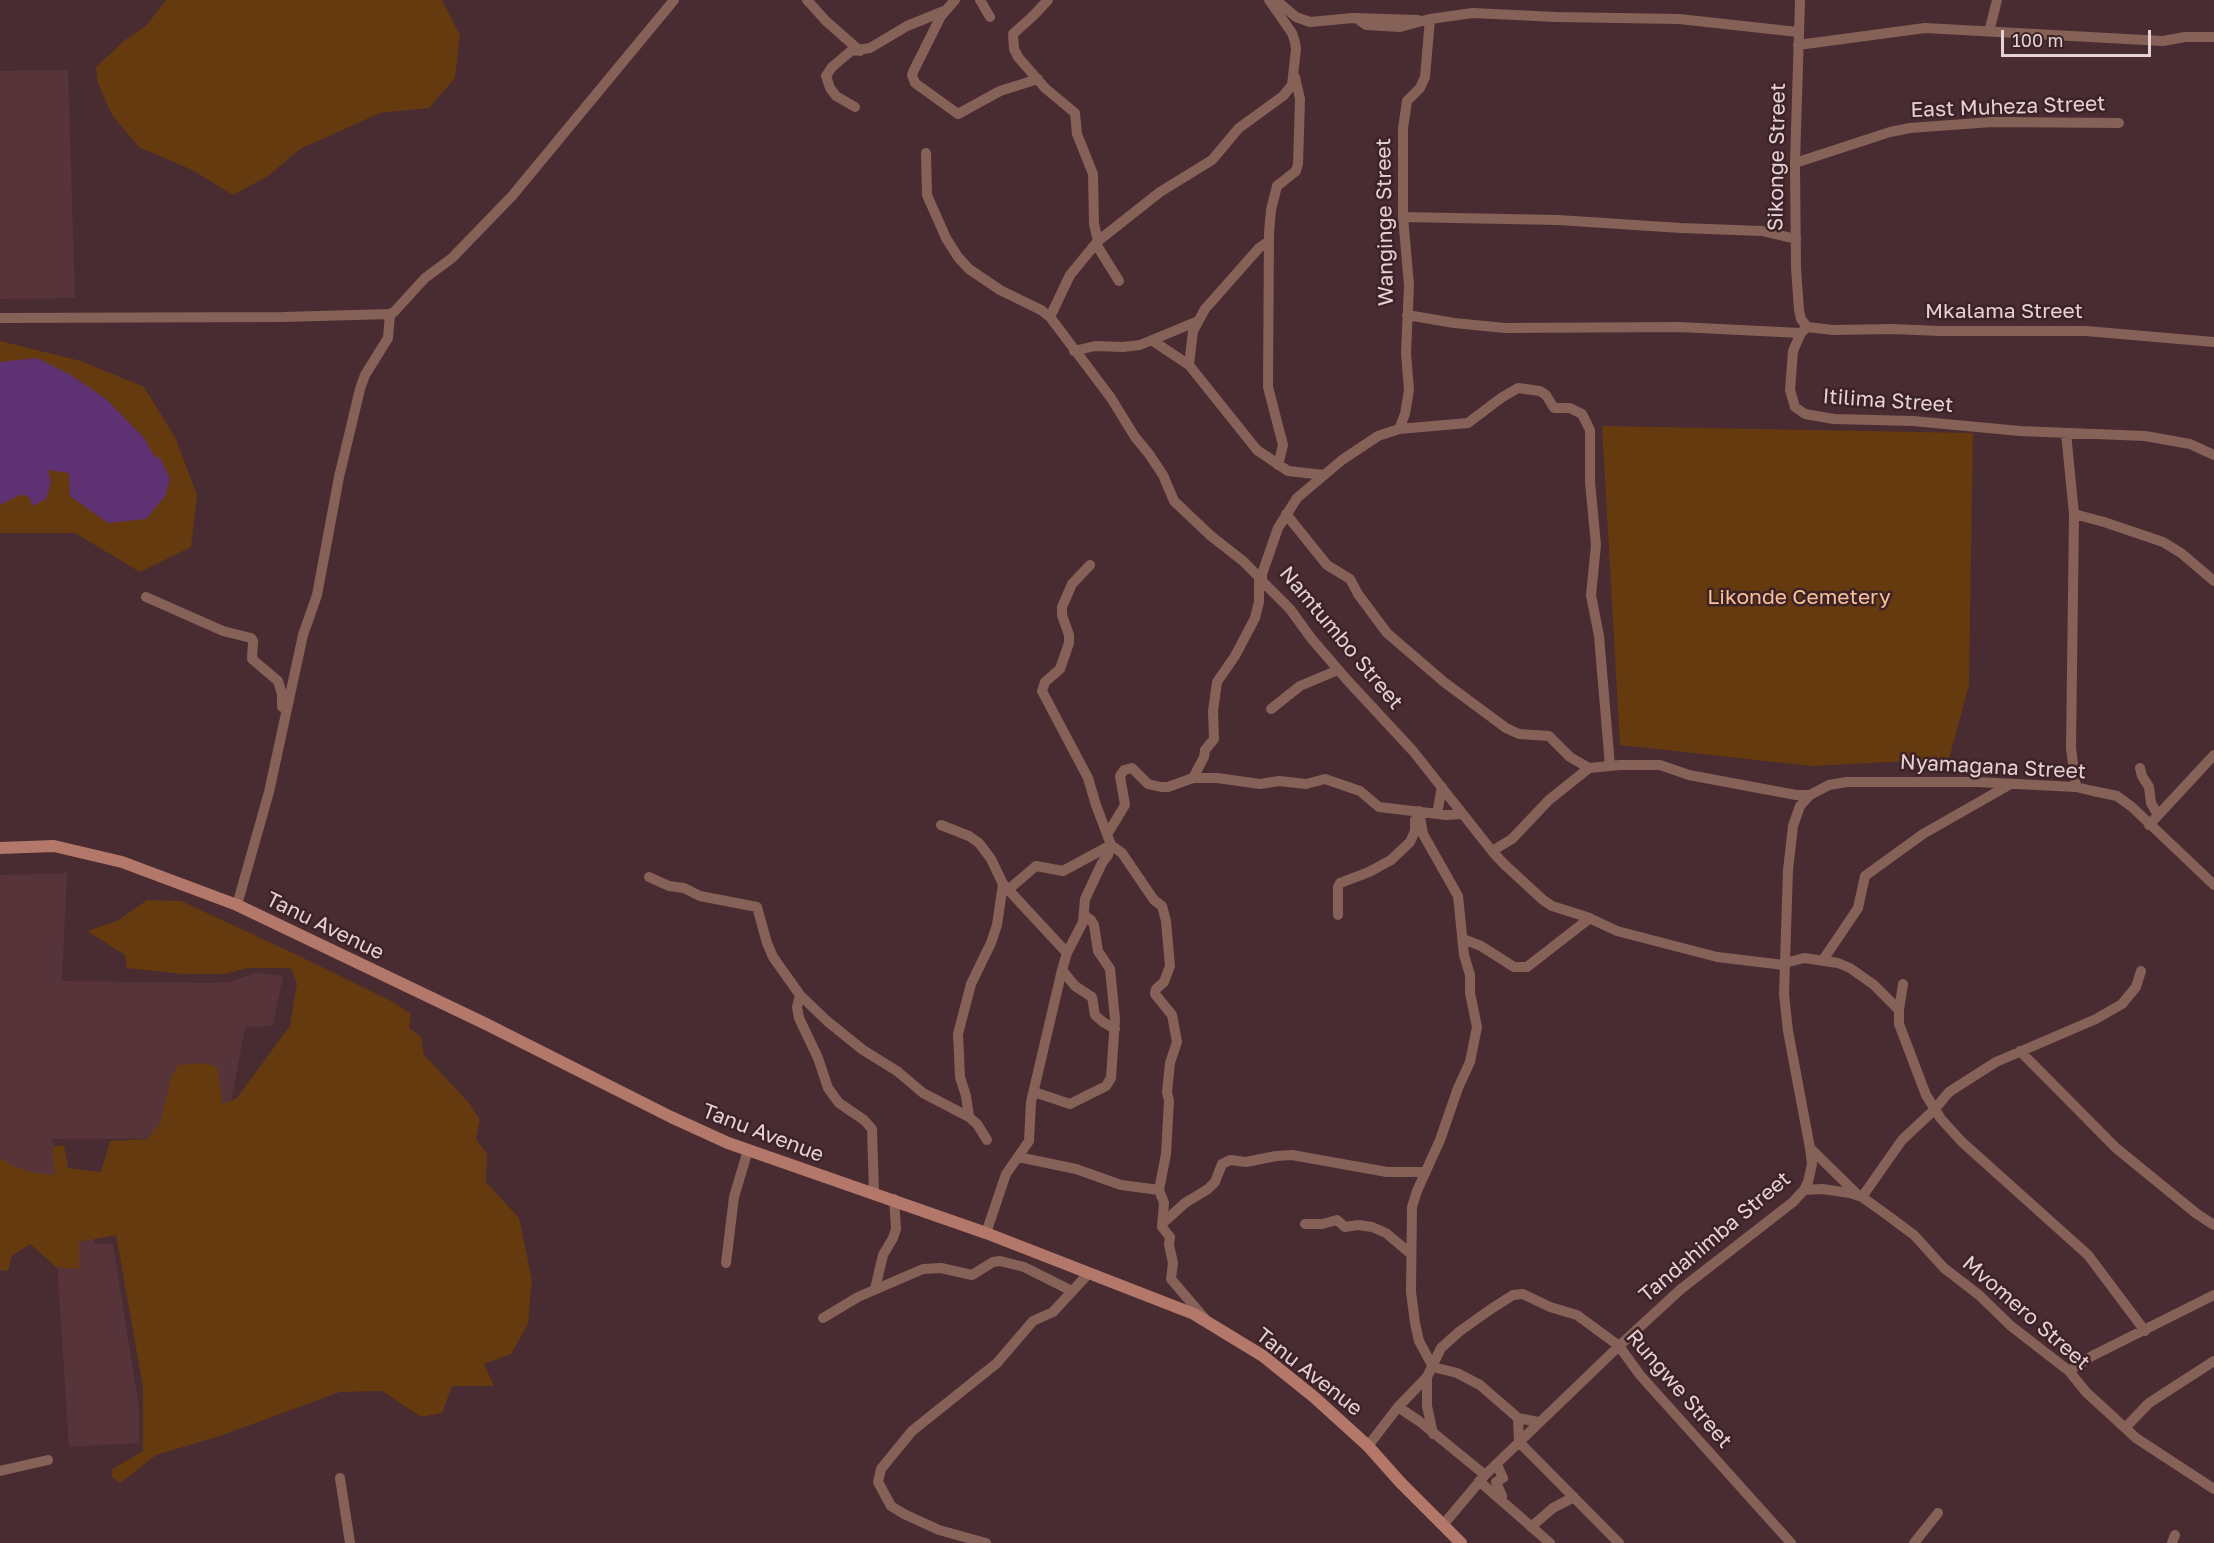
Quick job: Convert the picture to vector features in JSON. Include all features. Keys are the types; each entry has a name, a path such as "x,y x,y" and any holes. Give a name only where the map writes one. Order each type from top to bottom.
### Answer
{"street":[{"path":"0,318 283,317 390,314 397,310 425,278 452,258 512,196 674,0"},
{"path":"807,0 826,21 860,51"},
{"path":"955,0 944,11 912,75 915,83 955,113 960,113 1000,91 1038,79"},
{"path":"980,0 990,17"},
{"path":"1048,0 1016,30 1012,38 1015,51 1053,95 1074,113 1078,137 1093,174 1094,224 1097,242 1119,281"},
{"path":"1050,317 1070,275 1097,242 1160,192 1212,160 1239,128 1283,96 1292,85 1295,42 1292,33 1269,0"},
{"path":"1276,0 1296,17 1305,21 1356,18 1366,25 1392,27 1473,13 1679,19 1798,32"},
{"name":"Sikonge Street","path":"1800,0 1795,163 1800,315 1804,330"},
{"path":"1989,32 1997,0"},
{"path":"855,107 836,96 826,76 846,54 870,48 908,26 944,11"},
{"name":"Wanginge Street","path":"1399,429 1405,414 1409,390 1406,353 1409,285 1403,217 1403,128 1407,102 1420,88 1425,77 1426,20"},
{"path":"1798,45 1925,28 2163,41 2185,37 2214,37"},
{"path":"1278,465 1283,445 1268,387 1269,241 1270,219 1276,190 1296,171 1298,164 1300,99 1294,74"},
{"name":"East Muheza Street","path":"1795,163 1890,132 1910,128 1992,122 2119,123"},
{"path":"926,153 927,195 946,238 958,257 969,269 1000,290 1041,309 1050,317 1149,454 1163,475 1174,501 1211,536 1243,561 1261,580 1256,618 1235,657 1217,682 1213,711 1214,740 1205,750 1204,757 1193,778"},
{"path":"1403,217 1558,220 1762,231 1796,239"},
{"path":"1189,365 1193,331 1198,321 1213,300 1259,248 1269,241"},
{"path":"237,905 268,792 303,635 317,595 339,477 360,390 365,375 388,338 390,314"},
{"name":"Mkalama Street","path":"1407,315 1505,328 1679,327 2086,331 2214,342"},
{"path":"1074,351 1095,346 1140,345 1198,321"},
{"name":"Itilima Street","path":"1804,330 1793,351 1790,390 1795,407 1805,414 1834,419 1913,421 2020,431 2145,436 2190,444 2214,455"},
{"path":"1153,341 1189,365 1257,450 1288,471 1324,475"},
{"name":"Namtumbo Street","path":"1610,766 1598,626 1591,595 1595,535 1590,482 1590,430 1585,419 1577,410 1552,407 1546,395 1540,391 1518,388 1468,423 1399,429 1378,436 1365,443 1297,498 1286,514 1273,542 1261,580 1290,609 1338,670 1442,786 1492,851 1543,900 1552,906 1590,918 1617,931 1717,957 1784,964 1804,958 1823,960 1850,968 1874,985 1899,1010"},
{"path":"2066,433 2074,514 2071,748 2076,787"},
{"path":"1286,514 1327,565 1350,579 1358,594 1387,633 1444,682 1510,730 1519,734 1549,736 1570,757 1589,768"},
{"path":"2074,514 2163,542 2181,553 2214,581"},
{"path":"986,1233 1006,1174 1029,1141 1030,1107 1062,970 1067,953 1083,922 1085,899 1111,845 1095,805 1088,778 1042,691 1045,682 1060,669 1069,643 1069,635 1062,615 1066,598 1078,577 1090,565"},
{"path":"146,597 223,631 251,638 253,641 252,659 276,679 280,686 284,722"},
{"path":"1271,709 1300,686 1338,670"},
{"path":"2149,825 2214,755"},
{"path":"1492,851 1512,839 1549,800 1589,768 1660,765 1689,775 1797,795 1810,795"},
{"path":"1108,833 1125,805 1120,776 1124,770 1132,768 1148,784 1161,787 1168,787 1193,778 1216,778 1260,784 1279,782 1301,784 1329,779 1339,785 1360,790 1379,807 1437,814 1462,814"},
{"path":"2140,768 2150,791 2151,803 2158,814"},
{"name":"Nyamagana Street","path":"1810,795 1829,785 1847,782 2076,787 2117,796 2132,807 2214,885"},
{"path":"1823,960 1858,908 1865,876 1903,846 2012,784"},
{"path":"1437,814 1442,786"},
{"name":"Tandahimba Street","path":"1443,1524 1482,1478 1619,1346 1681,1289 1782,1211 1804,1190 1811,1175 1810,1148 1785,1010 1784,964 1788,870 1793,826 1800,806 1810,795"},
{"path":"1338,915 1340,883 1378,868 1402,850 1410,842 1415,831 1418,811"},
{"path":"1418,811 1423,834 1458,896 1464,955 1470,975 1470,993 1477,1020 1476,1040 1470,1062 1412,1207 1411,1254 1415,1323 1430,1372 1427,1406 1433,1434"},
{"path":"940,825 969,836 980,843 1006,886 1067,953"},
{"path":"969,1117 960,1077 958,1034 971,984 991,944 1006,886 1036,866 1063,871 1111,845"},
{"path":"1111,845 1122,853 1154,900 1162,906 1166,921 1170,966 1164,981 1155,992 1157,998 1172,1016 1176,1026 1177,1042 1170,1063 1166,1154 1159,1190 1164,1199 1162,1228 1170,1237 1169,1245 1173,1259 1172,1279 1208,1323"},
{"name":"Tanu Avenue","path":"0,848 54,846 122,862 237,905 484,1023 670,1118 748,1150 874,1192 986,1233 1194,1314 1263,1356 1314,1397 1368,1446 1400,1482 1461,1543"},
{"path":"649,876 669,886 684,888 700,896 757,907 773,957 800,995 827,1021 863,1050 897,1071 923,1093 969,1117 977,1124 987,1140"},
{"path":"1034,1092 1066,1104 1106,1086 1111,1073 1115,1029 1110,969 1098,951 1094,925 1084,915"},
{"path":"1462,939 1480,946 1514,967 1527,967 1590,918"},
{"path":"1062,970 1075,986 1092,997 1095,1015 1115,1029"},
{"path":"1810,1148 1860,1196 1902,1140 1934,1110 1949,1092 1996,1062 2096,1019 2122,1004 2136,987 2141,970"},
{"path":"1903,984 1899,1024 1934,1110 1962,1142 2088,1255 2145,1331"},
{"path":"800,995 797,1007 799,1018 818,1058 828,1088 839,1103 864,1120 872,1129 874,1192"},
{"path":"2020,1051 2116,1148 2197,1214 2214,1225"},
{"path":"726,1263 734,1197 748,1150"},
{"path":"1164,1222 1185,1203 1208,1189 1215,1182 1222,1164 1230,1160 1246,1162 1292,1155 1387,1172 1425,1172"},
{"path":"1018,1157 1076,1169 1121,1185 1159,1190"},
{"name":"Mvomero Street","path":"1804,1190 1822,1189 1860,1196 1914,1235 1944,1268 2069,1371 2086,1392 2125,1428 2158,1454 2214,1488"},
{"path":"874,1289 883,1255 896,1229 894,1200"},
{"path":"1305,1224 1322,1224 1337,1220 1346,1227 1365,1225 1386,1233 1411,1254"},
{"path":"823,1318 842,1305 874,1289 923,1269 941,1268 972,1275 1000,1261 1024,1267 1072,1291"},
{"path":"986,1543 939,1530 891,1506 878,1482 879,1476 885,1463 912,1431 997,1364 1033,1321 1053,1312 1089,1273"},
{"name":"Rungwe Street","path":"1368,1446 1398,1407 1430,1372 1442,1348 1460,1331 1505,1299 1523,1294 1550,1307 1577,1315 1619,1346 1640,1376 1791,1543"},
{"path":"2069,1371 2092,1356 2214,1295"},
{"path":"2125,1428 2149,1403 2214,1361"},
{"path":"1430,1372 1456,1373 1480,1385 1518,1418 1538,1422"},
{"path":"1398,1407 1419,1421 1550,1543"},
{"path":"1518,1418 1519,1443 1619,1543"},
{"path":"0,1471 48,1460"},
{"path":"1497,1465 1503,1478 1496,1482 1497,1488 1508,1505"},
{"path":"2201,1481 2214,1476"},
{"path":"340,1478 350,1543"},
{"path":"1531,1527 1553,1508 1574,1497"},
{"path":"1914,1543 1938,1513"}],"shaded area":[{"path":"68,70 75,298 0,299 0,71"},
{"path":"37,358 71,375 106,399 145,439 152,453 162,461 170,479 165,496 146,519 108,523 70,496 69,473 48,470 51,482 46,499 32,506 30,498 22,494 0,505 0,362"},
{"path":"67,873 62,981 210,983 230,982 255,973 283,976 273,1025 245,1028 224,1138 51,1139 69,1175 91,1201 94,1244 113,1244 139,1408 139,1443 69,1447 56,1247 0,1200 0,875"}],"green space":[{"path":"166,0 442,0 460,35 455,78 429,108 380,113 300,149 268,176 233,195 192,170 139,147 112,115 98,83 96,67 125,40 146,26"},
{"path":"0,341 81,361 144,387 175,437 197,495 191,547 140,572 75,533 0,533"},
{"name":"Likonde Cemetery","path":"1602,426 1973,433 1969,685 1949,759 1811,766 1620,745"},
{"path":"147,900 181,901 391,1001 411,1014 409,1028 421,1037 424,1055 470,1104 480,1120 476,1139 487,1154 486,1182 519,1218 532,1280 528,1324 511,1354 484,1364 494,1386 452,1386 442,1413 421,1417 382,1391 340,1392 220,1436 156,1455 120,1483 112,1477 111,1470 143,1451 143,1387 116,1235 79,1242 79,1269 56,1267 30,1244 12,1256 8,1271 0,1270 0,1158 17,1168 55,1175 52,1147 64,1145 68,1168 101,1172 110,1141 147,1139 160,1123 171,1078 178,1065 206,1063 218,1068 222,1104 236,1099 290,1026 297,984 291,968 247,968 224,974 183,974 127,968 125,955 87,931 117,921"}]}
